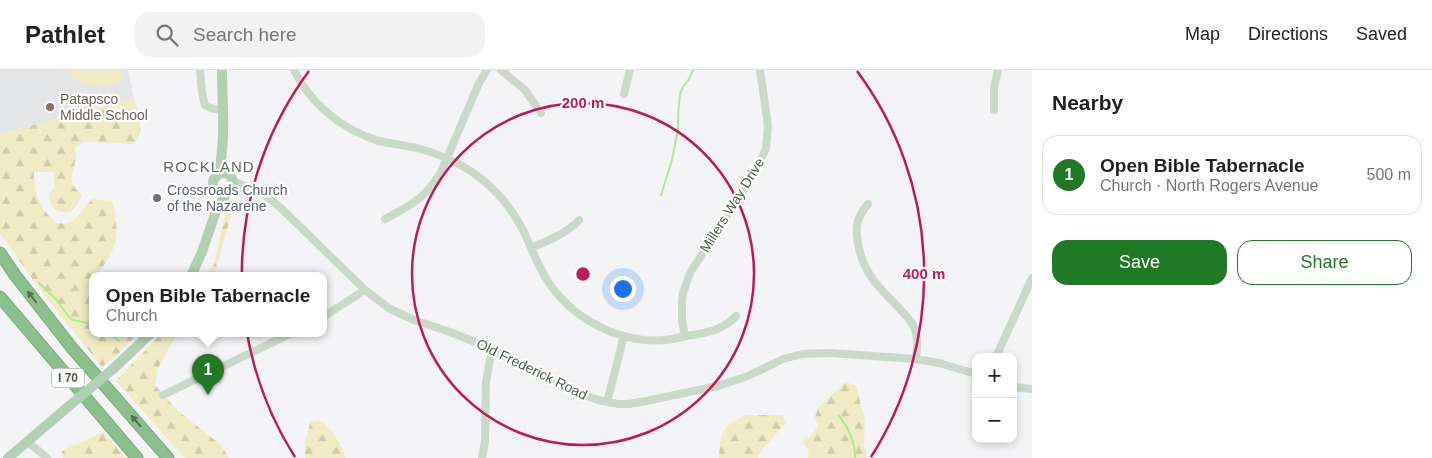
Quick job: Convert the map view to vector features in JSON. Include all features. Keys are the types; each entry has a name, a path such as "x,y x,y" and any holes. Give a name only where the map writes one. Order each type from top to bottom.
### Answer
{"highway":[{"name":"I 70","path":"0,253 72,348 168,458"},
{"name":"I 70","path":"0,297 137,458"}],"main road":[{"path":"216,211 213,181 217,176 220,166 222,149 222,70"},
{"path":"193,272 216,211 230,185 222,149"},
{"path":"217,176 224,173 230,185"},
{"path":"215,189 219,192 230,185"},
{"path":"8,458 113,369 147,337"}],"street":[{"path":"200,70 204,105 222,110"},
{"path":"294,70 302,85 318,105 340,122 380,141 428,151 446,158 470,171 494,190 517,219 548,282 570,307 590,322 624,336 642,340 658,340 725,327 736,316"},
{"path":"385,219 422,198 435,182 479,83 487,70"},
{"path":"501,70 525,90 542,113"},
{"path":"624,94 630,70"},
{"name":"Millers Way Drive","path":"685,336 682,322 682,301 683,292 690,273 758,169 766,148 768,126 760,70"},
{"path":"994,110 994,88 998,70"},
{"name":"Old Frederick Road","path":"230,185 250,188 264,194 282,209 365,290 384,305 401,315 492,349 590,398 629,404 646,401 718,386 748,376 783,359 802,354 830,353 916,359 939,363 972,373"},
{"path":"868,204 858,220 858,240 862,260 874,282 913,324 917,336 916,359"},
{"path":"531,248 565,233 579,220"},
{"path":"998,353 1032,278"},
{"path":"327,314 365,290"},
{"path":"608,402 624,336"},
{"path":"163,395 284,337"},
{"path":"482,458 485,441 486,382 492,349"},
{"path":"1017,387 1032,389"},
{"path":"27,441 47,458"}],"shaded area":[{"name":"Patapsco Middle School","path":"0,70 128,70 134,98 0,134"}],"green space":[{"path":"65,70 121,70 123,80 108,86 92,86 71,76"},
{"path":"134,98 141,131 134,144 84,142 75,147 76,157 71,180 75,188 82,195 74,209 64,212 54,209 49,199 49,194 55,188 53,172 34,172 38,200 55,223 72,221 93,199 112,201 116,225 115,243 110,256 99,272 89,272 89,287 87,290 89,297 89,337 135,337 102,367 47,299 0,234 0,134"},
{"path":"230,201 239,201 231,216 215,272 209,272 214,264"},
{"path":"158,337 175,337 158,368 155,385 178,411 221,445 229,458 185,458 116,381"},
{"path":"846,382 856,386 865,420 864,447 868,458 808,458 809,452 803,442 813,434 818,426 815,417 818,408"},
{"path":"745,415 782,415 786,423 762,450 758,458 719,458 724,431 731,423"},
{"path":"318,420 332,432 346,458 305,458 305,442 310,423"},
{"path":"103,432 126,458 63,458 62,451"}],"waterway":[{"path":"661,195 672,160 678,129 680,94 693,70"},
{"path":"39,283 56,299 69,317 73,320 89,323"},
{"path":"115,337 119,341"},
{"path":"839,416 851,436 855,458"}],"place":[{"name":"Patapsco Middle School","path":"50,107"},
{"name":"Crossroads Church of the Nazarene","path":"157,198"},
{"name":"Open Bible Tabernacle","path":"208,395"}],"district":[{"name":"ROCKLAND","path":"209,166"}]}
